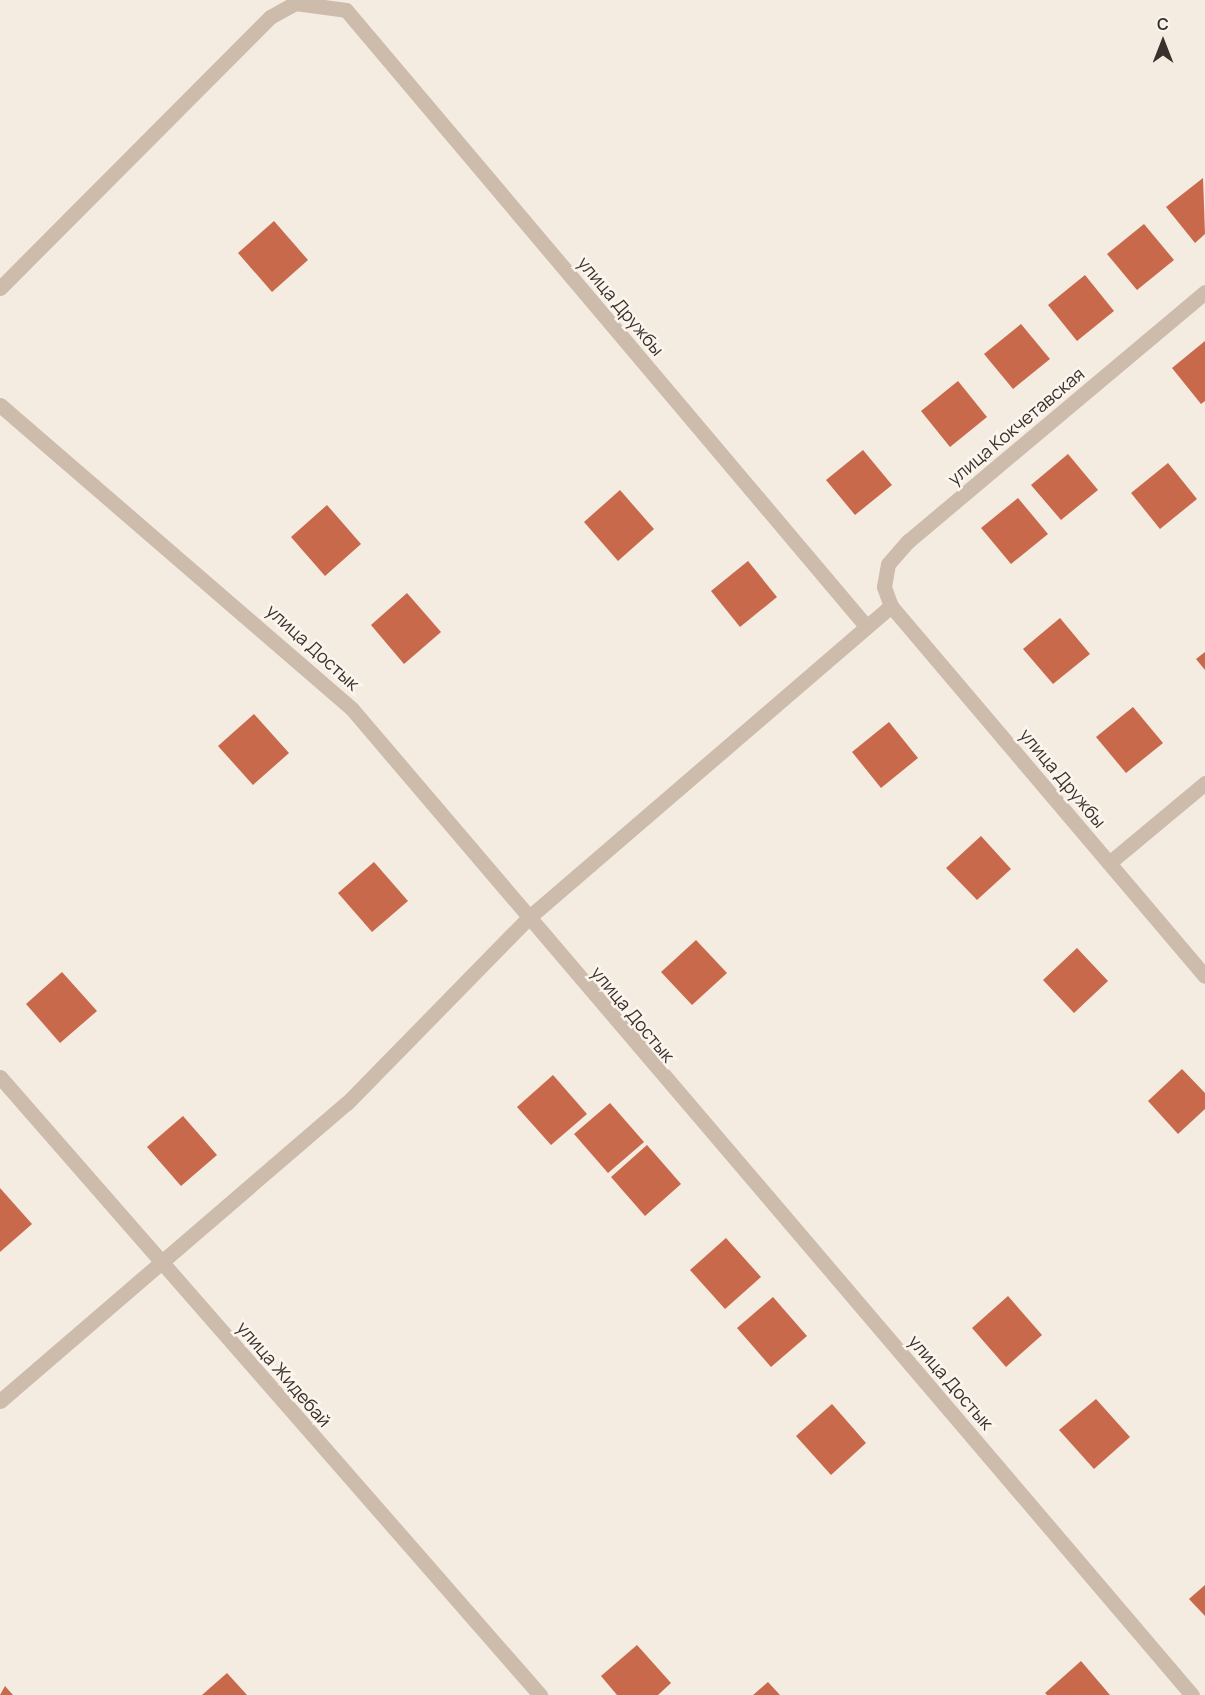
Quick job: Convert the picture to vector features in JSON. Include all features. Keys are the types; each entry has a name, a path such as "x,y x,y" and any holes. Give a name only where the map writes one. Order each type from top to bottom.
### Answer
{"street":[{"name":"улица Дружбы","path":"0,288 270,17 295,3 346,10 866,626"},
{"name":"улица Кокчетавская","path":"891,606 884,587 888,564 908,541 1205,292"},
{"name":"улица Достык","path":"0,405 352,709 526,919 1192,1695"},
{"name":"улица Дружбы","path":"891,606 1205,976"},
{"path":"0,1401 347,1103 526,919 891,606"},
{"path":"1109,863 1205,783"},
{"name":"улица Жидебай","path":"0,1077 540,1695"}],"building":[{"path":"1203,178 1205,234 1195,243 1166,207"},
{"path":"274,221 308,260 272,292 238,253"},
{"path":"1144,224 1174,260 1137,290 1107,254"},
{"path":"1085,275 1114,311 1077,341 1048,305"},
{"path":"1021,324 1050,359 1013,389 984,354"},
{"path":"1205,341 1205,401 1201,404 1172,368"},
{"path":"958,381 987,417 950,447 921,411"},
{"path":"863,450 892,485 855,515 826,480"},
{"path":"1068,454 1098,490 1061,520 1031,485"},
{"path":"1168,463 1197,499 1160,529 1131,493"},
{"path":"620,490 654,529 618,561 584,522"},
{"path":"1018,498 1048,534 1011,564 981,528"},
{"path":"327,505 361,544 325,576 291,537"},
{"path":"748,561 777,597 740,627 711,591"},
{"path":"407,593 441,632 404,664 371,625"},
{"path":"1060,618 1090,654 1053,684 1023,649"},
{"path":"1205,652 1205,670 1196,659"},
{"path":"1133,707 1163,743 1126,773 1096,737"},
{"path":"254,714 289,753 253,785 218,746"},
{"path":"889,722 918,758 881,788 852,752"},
{"path":"981,836 1011,869 977,900 946,868"},
{"path":"374,862 408,901 372,932 338,893"},
{"path":"696,940 727,973 692,1005 661,972"},
{"path":"1077,948 1108,981 1074,1013 1043,980"},
{"path":"62,972 97,1011 60,1043 26,1004"},
{"path":"1182,1069 1205,1093 1205,1109 1178,1134 1148,1101"},
{"path":"553,1075 587,1114 551,1145 517,1107"},
{"path":"610,1103 644,1142 608,1173 574,1134"},
{"path":"183,1116 217,1155 181,1186 147,1147"},
{"path":"647,1145 681,1184 645,1216 611,1177"},
{"path":"0,1188 32,1224 0,1252"},
{"path":"726,1238 761,1277 725,1309 690,1270"},
{"path":"1008,1296 1042,1335 1006,1367 972,1328"},
{"path":"773,1297 807,1336 771,1367 737,1328"},
{"path":"1096,1399 1130,1437 1094,1469 1059,1430"},
{"path":"832,1404 866,1443 831,1475 796,1436"},
{"path":"1205,1585 1205,1616 1189,1599"},
{"path":"637,1645 671,1683 658,1695 617,1695 601,1676"},
{"path":"1081,1661 1110,1695 1047,1695 1045,1693"},
{"path":"227,1673 247,1695 202,1695"},
{"path":"768,1682 780,1695 753,1695"},
{"path":"5,1686 13,1695 0,1695"}]}
